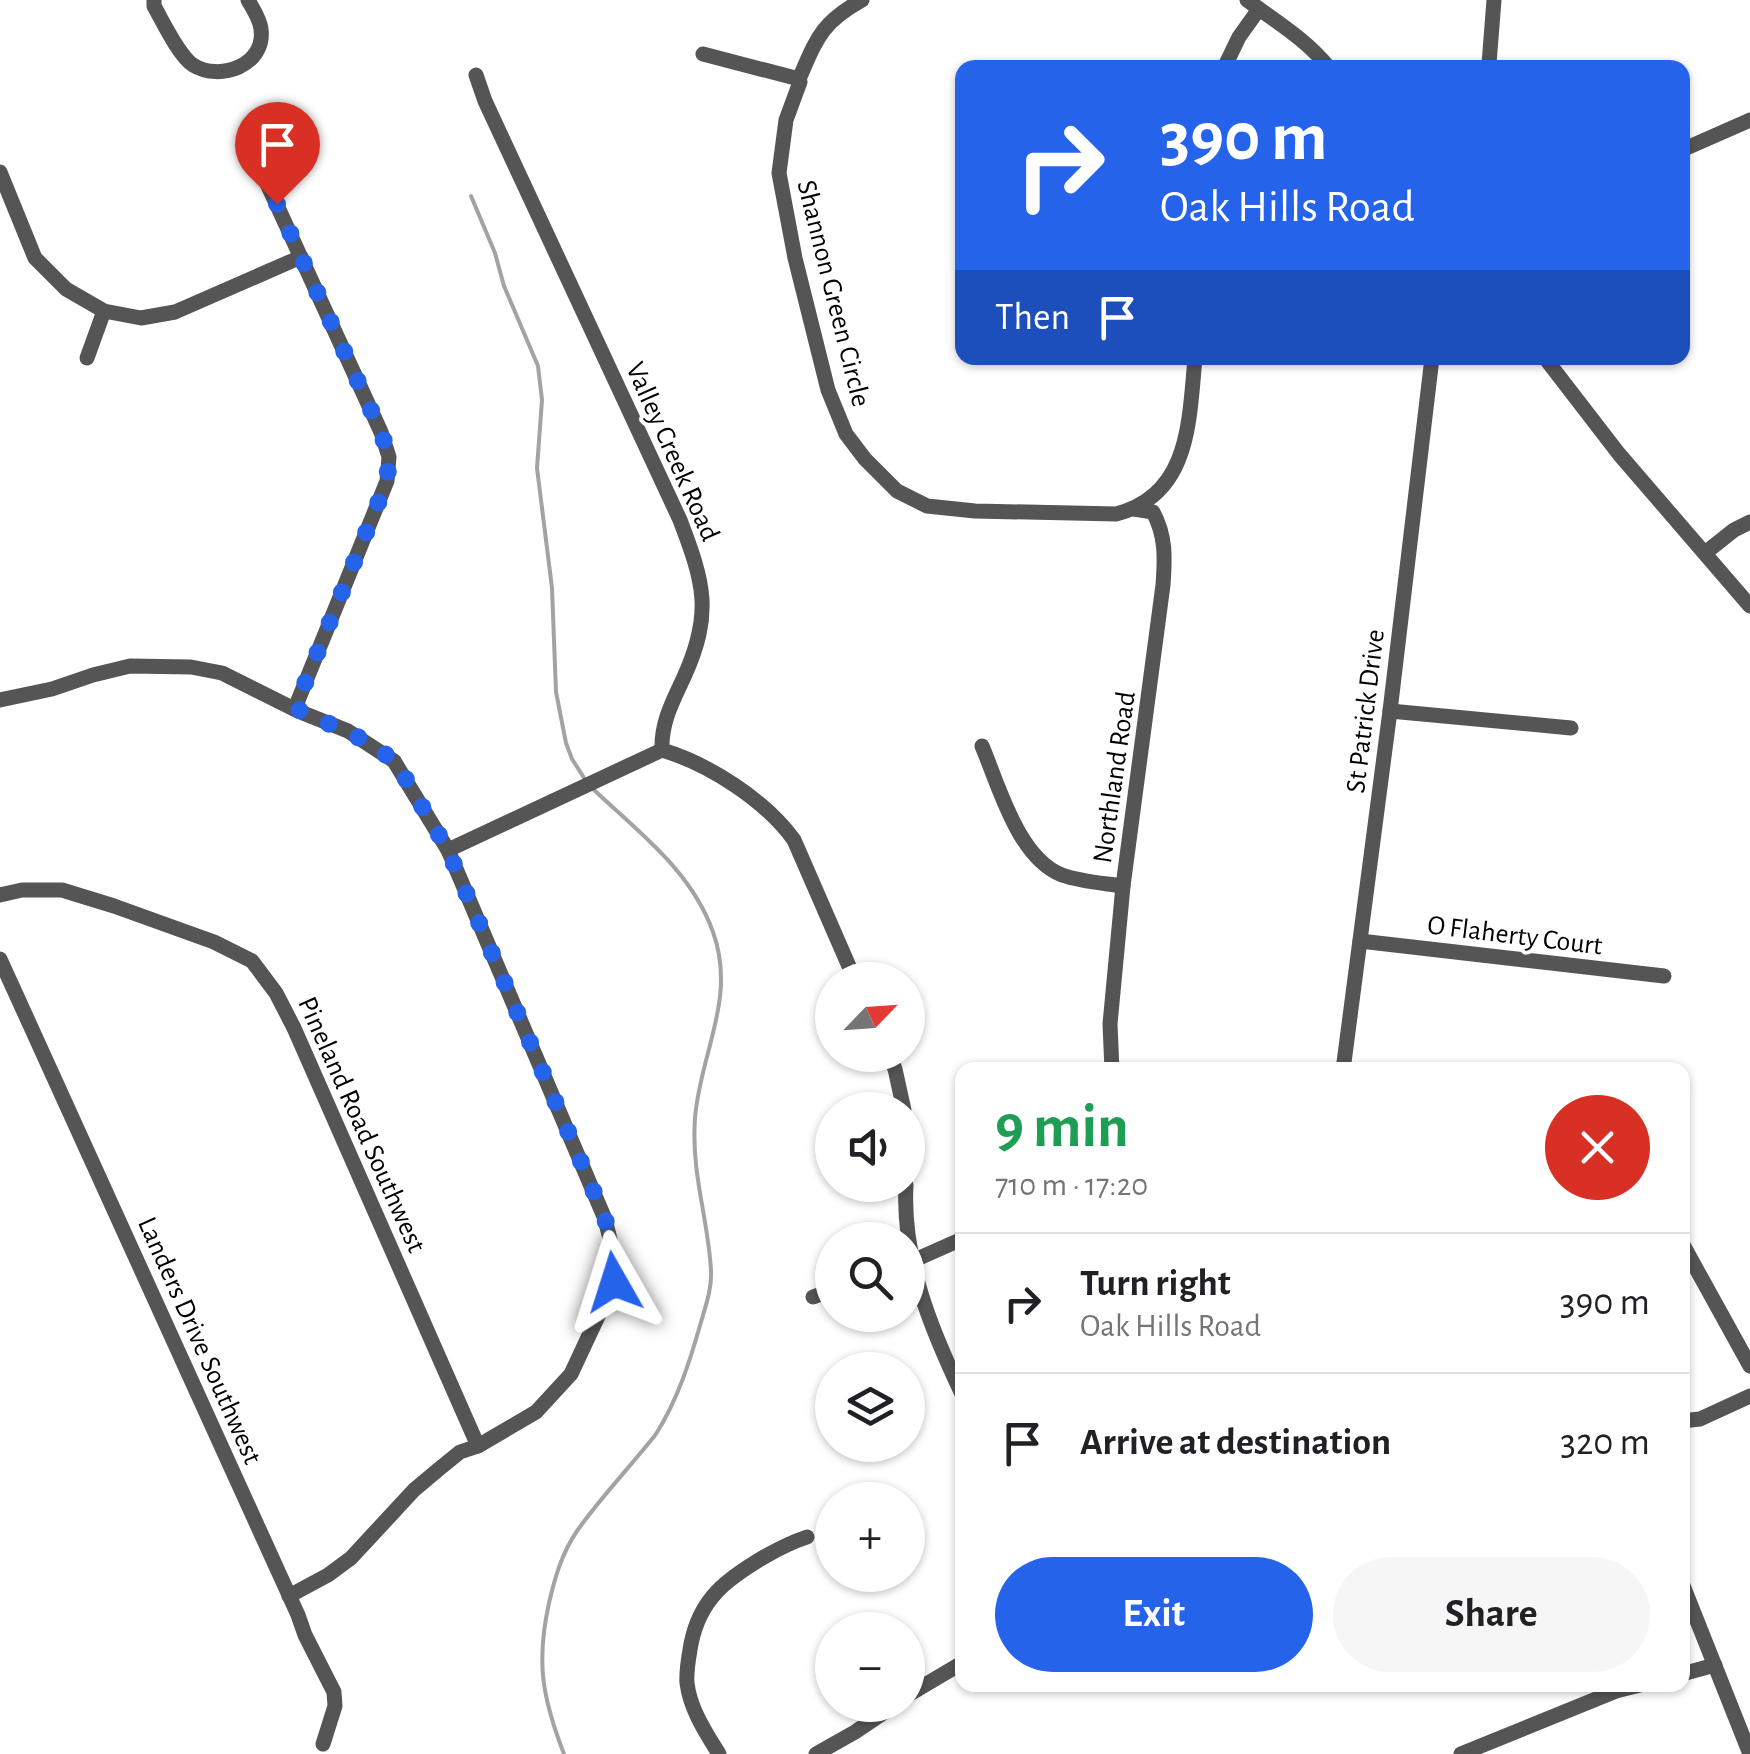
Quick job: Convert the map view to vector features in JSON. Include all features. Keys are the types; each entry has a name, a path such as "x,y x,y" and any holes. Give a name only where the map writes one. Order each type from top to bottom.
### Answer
{"street":[{"path":"154,0 163,22 191,64 224,73 246,64 260,41 257,16 248,0"},
{"name":"Shannon Green Circle","path":"862,0 828,22 818,37 798,79 786,120 779,172 795,258 828,390 846,434 898,491 927,506 976,512 1116,514 1134,509"},
{"path":"1490,60 1494,0"},
{"path":"1228,60 1253,4 1323,60"},
{"path":"702,54 798,79"},
{"name":"Valley Creek Road","path":"476,75 680,520 702,582 701,624 694,654 662,732 662,750"},
{"path":"1690,146 1750,120"},
{"path":"0,172 35,258 66,289 104,312 141,318 175,312 302,257"},
{"path":"264,177 389,457 387,481 378,506 295,708"},
{"path":"88,358 104,312"},
{"path":"1134,509 1165,487 1174,472 1182,450 1194,365"},
{"name":"St Patrick Drive","path":"1344,1062 1431,365"},
{"path":"1550,365 1619,454 1750,606"},
{"name":"Northland Road","path":"1112,1062 1110,1024 1123,886 1165,552 1162,529 1152,512 1134,509"},
{"path":"1705,553 1750,522"},
{"path":"0,700 52,690 130,666 222,673 348,731 394,760 448,850 605,1218 614,1282 571,1374 536,1412 478,1446 460,1452 414,1490 328,1576 289,1596"},
{"path":"1390,711 1571,728"},
{"path":"982,746 1026,845 1038,860 1058,874 1123,886"},
{"path":"448,850 662,750 708,770 762,805 780,822 794,840 847,962"},
{"name":"Pineland Road Southwest","path":"0,895 22,890 62,890 214,942 252,961 276,993 294,1028 478,1446"},
{"name":"O Flaherty Court","path":"1360,941 1664,976"},
{"name":"Landers Drive Southwest","path":"0,959 334,1692 335,1706 324,1744"},
{"path":"925,1256 955,1242"},
{"path":"1690,1257 1750,1366"},
{"path":"925,1307 955,1379"},
{"path":"1690,1420 1750,1396"},
{"path":"719,1754 700,1724 687,1684 694,1628 718,1589 736,1574 794,1541 807,1538"},
{"path":"1690,1602 1750,1754"},
{"path":"925,1685 955,1666"},
{"path":"1690,1672 1715,1666"},
{"path":"1461,1754 1614,1692"},
{"path":"816,1754 869,1722"}],"waterway":[{"path":"471,196 538,366 542,400 537,468 552,588 556,692 566,743 586,781"},
{"path":"564,1754 546,1697 542,1662 545,1624 557,1575 577,1531 664,1421 688,1365 710,1290 711,1270 694,1138 698,1094 715,1026 721,980 713,932 691,890 661,853 592,788"}],"route":[{"path":"277,204 389,457 387,481 378,506 295,708 348,731 394,760 448,850 605,1218 614,1282"}]}
